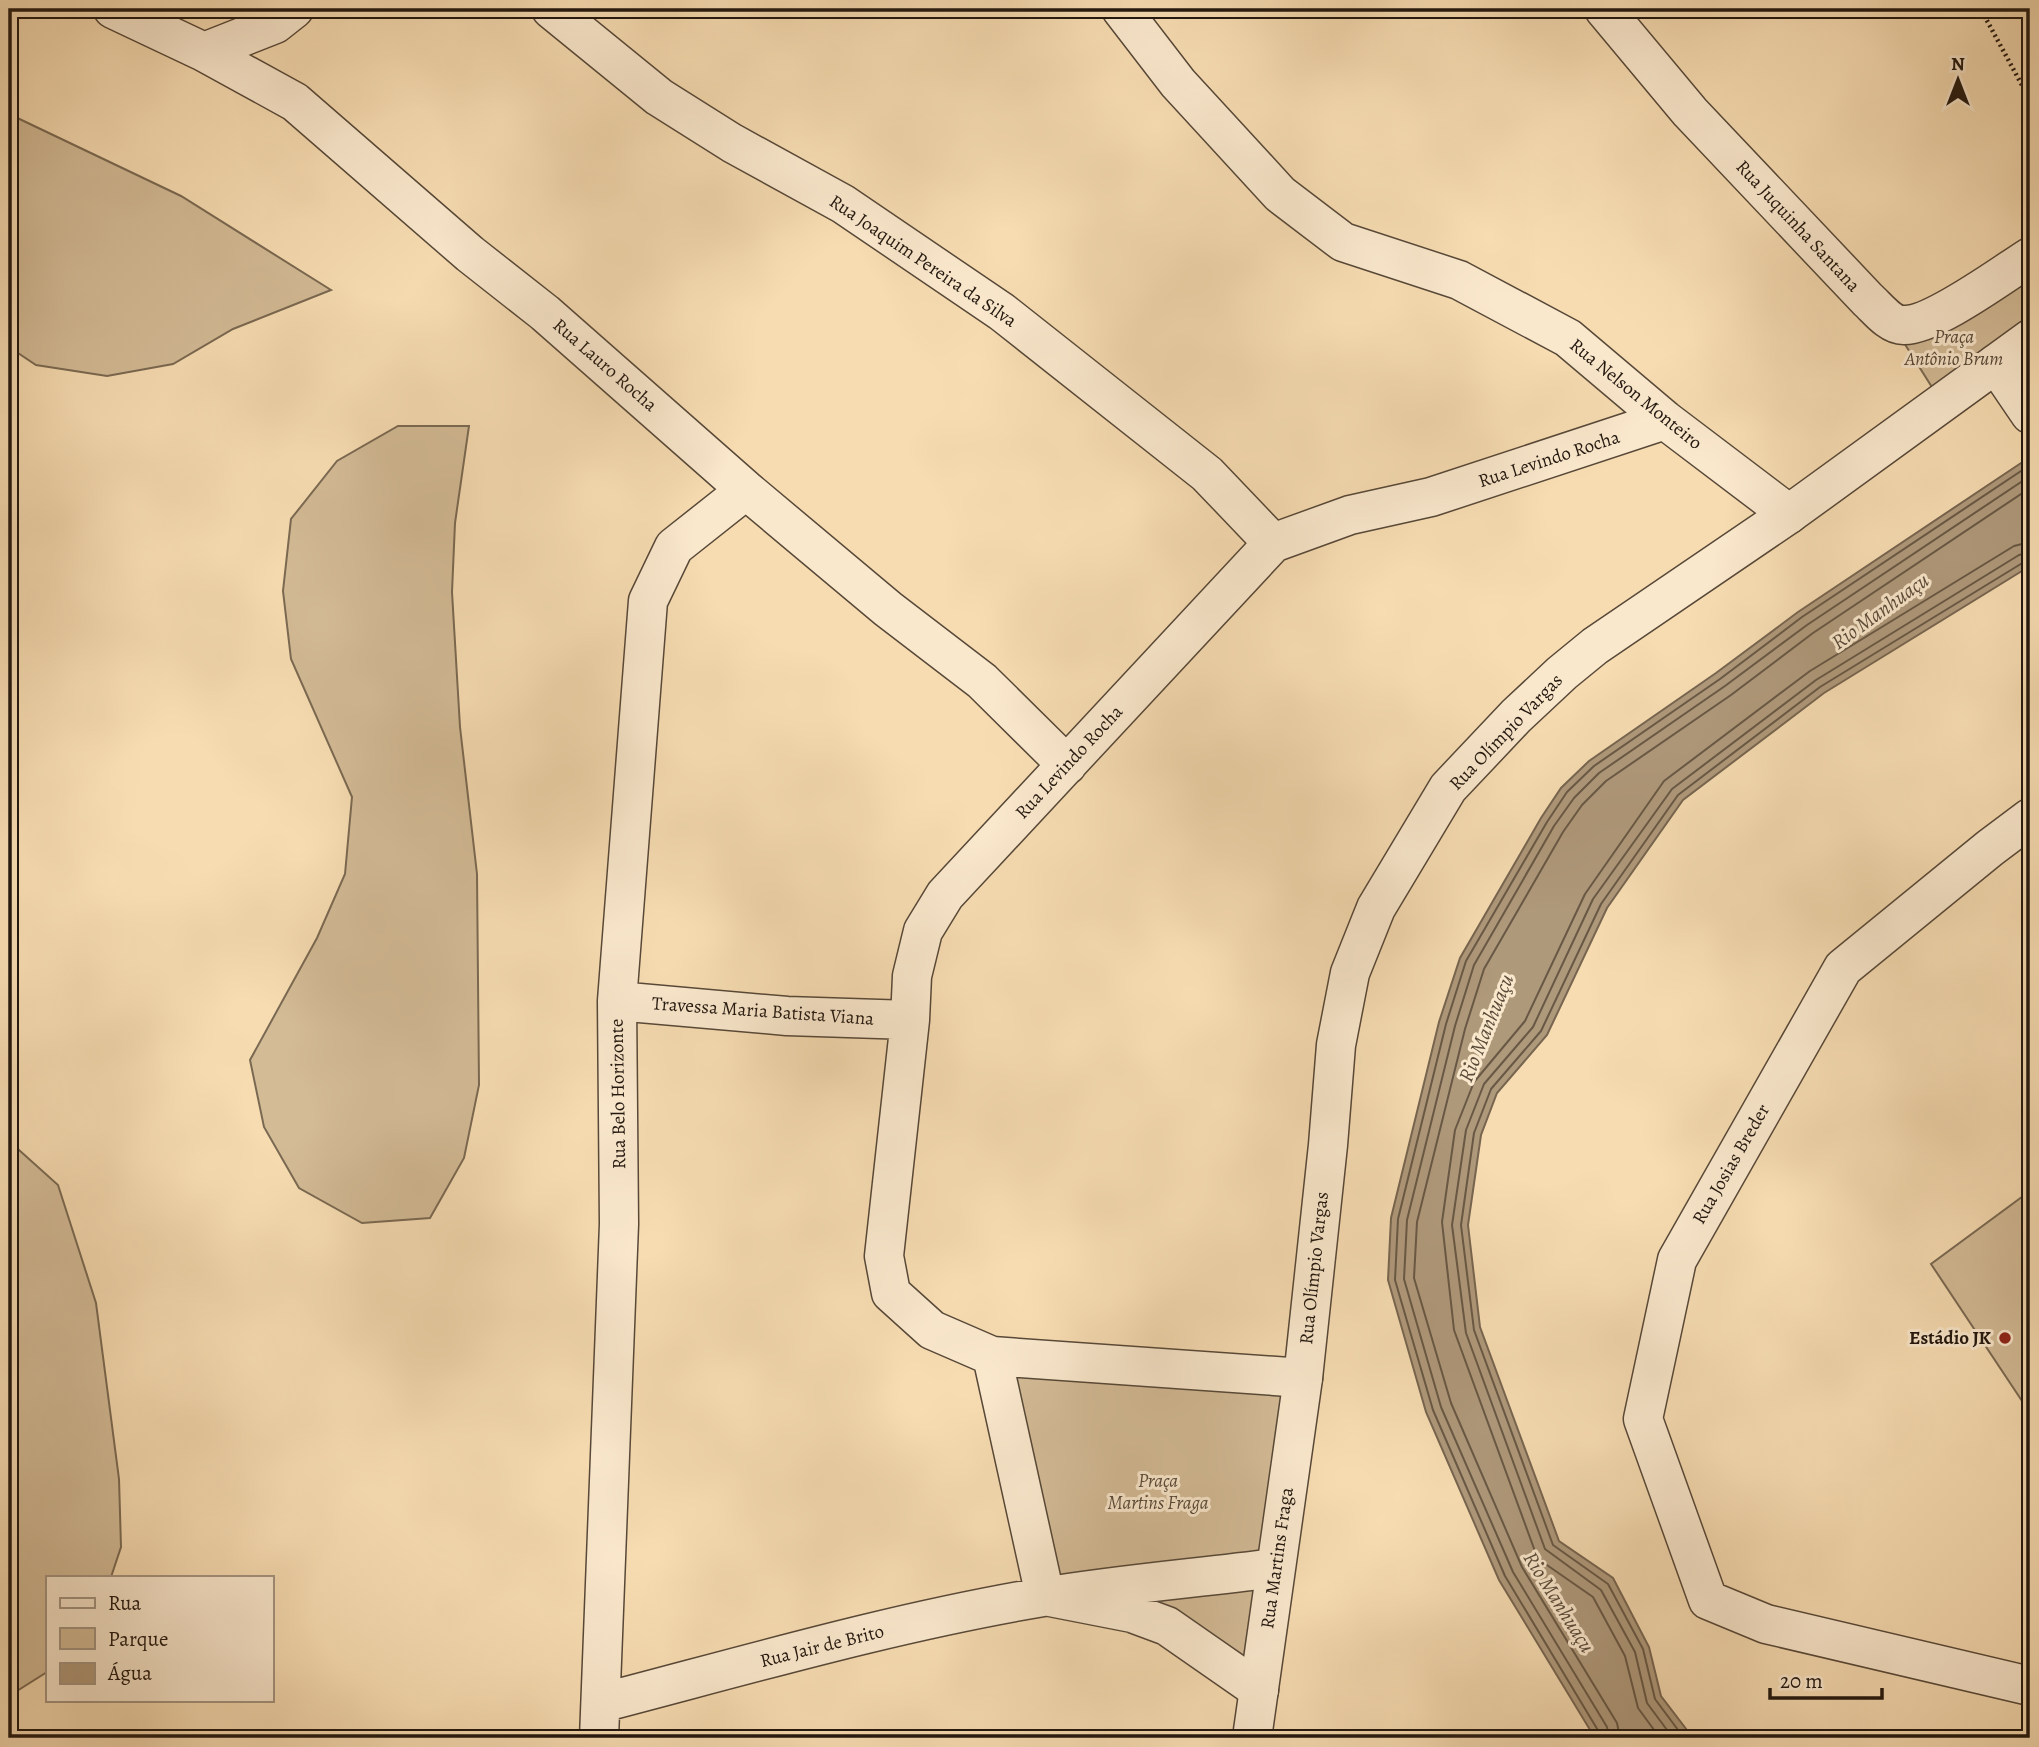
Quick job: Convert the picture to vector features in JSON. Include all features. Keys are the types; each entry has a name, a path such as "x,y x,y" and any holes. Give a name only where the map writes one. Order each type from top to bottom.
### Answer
{"street":[{"name":"Rua Lauro Rocha","path":"113,9 204,52 295,102 470,254 545,313 746,490 888,609 982,681 1067,765"},
{"path":"204,52 275,24 294,9"},
{"name":"Rua Joaquim Pereira da Silva","path":"551,9 659,97 732,144 843,204 1002,312 1207,474 1273,543"},
{"name":"Rua Nelson Monteiro","path":"1121,9 1178,83 1280,194 1343,242 1459,280 1568,338 1665,420 1789,514"},
{"name":"Rua Juquinha Santana","path":"1604,9 1690,112 1868,300 1901,326 1924,322 2030,257"},
{"name":"Rua Olímpio Vargas","path":"1303,1378 1336,1045 1350,973 1376,908 1448,788 1516,716 1595,646 1789,514 2030,339"},
{"path":"1996,364 2030,414"},
{"name":"Rua Levindo Rocha","path":"992,1356 932,1329 891,1293 884,1256 910,1020 912,976 923,932 945,895 1273,543 1350,515 1431,497 1665,420"},
{"name":"Rua Belo Horizonte","path":"600,1721 620,1224 617,1000 648,601 674,547 746,490"},
{"name":"Rua Josias Breder","path":"2030,818 1843,968 1677,1260 1643,1419 1708,1600 1766,1624 2030,1686"},
{"name":"Travessa Maria Batista Viana","path":"617,1000 787,1016 910,1020"},
{"path":"1259,1690 1167,1626 1132,1612 1045,1596 992,1356 1303,1378"},
{"name":"Rua Martins Fraga","path":"1251,1738 1303,1378"},
{"name":"Rua Jair de Brito","path":"600,1721 918,1622 1045,1596 1275,1568"}],"path":[{"path":"1940,9 1985,17 2030,100"}],"green space":[{"path":"9,114 181,196 331,290 233,329 173,364 107,376 36,365 9,347"},
{"name":"Praça Antônio Brum","path":"2030,257 2030,339 1942,403 1889,319"},
{"path":"398,426 469,426 455,523 452,592 460,727 477,874 479,1085 464,1158 430,1218 362,1223 299,1188 264,1127 250,1060 317,938 345,874 352,797 291,659 283,591 291,519 337,461"},
{"path":"9,1141 58,1185 96,1303 119,1479 121,1547 111,1576 46,1576 46,1673 9,1696"},
{"name":"Estádio JK","path":"2030,1191 2030,1413 1931,1264"},
{"name":"Praça Martins Fraga","path":"992,1356 1303,1378 1259,1690 1167,1626 1045,1596"}],"water":[{"name":"Rio Manhuaçu","path":"2030,457 2030,566 1824,693 1683,800 1607,908 1547,1035 1497,1093 1481,1135 1468,1225 1480,1327 1559,1541 1613,1578 1649,1647 1661,1696 1693,1738 1595,1738 1499,1580 1426,1412 1388,1280 1391,1218 1439,1022 1460,958 1541,818 1561,788 1589,761 1798,612"}],"place":[{"name":"Estádio JK","path":"2005,1338"}]}
